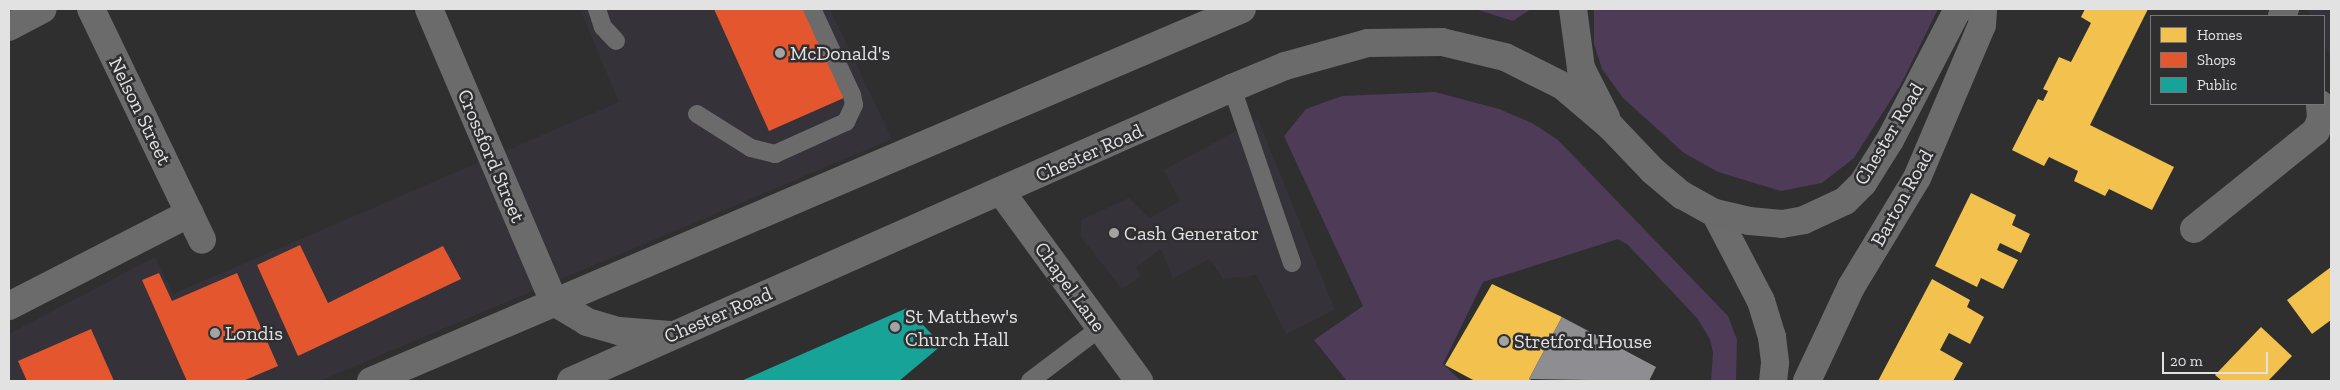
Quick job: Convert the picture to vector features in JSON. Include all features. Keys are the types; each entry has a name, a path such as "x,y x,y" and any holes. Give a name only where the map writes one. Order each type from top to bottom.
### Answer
{"main road":[{"path":"9,27 42,9"},
{"name":"Nelson Street","path":"91,9 202,240"},
{"name":"Crossford Street","path":"429,9 554,302"},
{"path":"371,381 1242,9"},
{"name":"Chester Road","path":"1573,9 1581,68 1611,127"},
{"name":"Chester Road","path":"570,381 1002,193 1232,88 1285,66 1368,43 1442,42 1505,57 1563,86 1611,127 1653,172 1682,194 1715,213 1749,222 1782,224 1804,220 1845,201 1863,183 1890,140 1958,9"},
{"name":"Barton Road","path":"1808,381 1851,287 1917,178 1982,25 1984,9"},
{"path":"2194,229 2316,131 2321,119 2320,105"},
{"name":"Chapel Lane","path":"1002,193 1100,328 1131,378"},
{"path":"9,306 190,213"},
{"path":"1715,213 1761,301 1772,337 1775,363 1773,381"},
{"path":"554,302 587,322 619,331 670,336"}],"lane":[{"path":"597,9 603,27 616,41"},
{"path":"697,114 750,148 775,154 846,122 851,114 852,95 812,9"},
{"path":"1232,88 1292,263"},
{"path":"1030,381 1100,328"}],"shaded area":[{"path":"580,9 830,9 892,139 320,381 9,381 9,334 155,257 173,294 619,102"},
{"path":"1475,9 1531,9 1513,21"},
{"path":"1594,9 1938,9 1901,84 1854,158 1822,183 1781,191 1718,172 1684,153 1623,98 1602,69 1594,44"},
{"path":"2307,9 2331,9 2331,59 2325,45 2325,15 2310,15"},
{"path":"1435,92 1499,109 1532,123 1558,140 1728,316 1737,340 1736,381 1711,381 1713,353 1710,339 1697,318 1628,245 1618,239 1483,282 1443,364 1461,381 1347,381 1314,340 1363,306 1284,136 1306,109 1342,96"},
{"path":"1258,119 1335,310 1286,334 1257,275 1223,279 1210,259 1173,278 1161,249 1136,267 1140,277 1122,289 1081,237 1081,220 1129,198 1149,218 1180,201 1164,170"}],"building: Homes":[{"path":"2085,9 2148,9 2090,125 2174,167 2152,210 2109,189 2105,196 2074,181 2078,171 2049,157 2044,166 2012,150 2038,99 2043,101 2048,91 2043,89 2059,57 2071,62 2091,23 2081,17"},
{"path":"1971,193 2016,215 2012,225 2030,234 2021,253 2000,243 1997,250 2018,260 2003,289 1981,278 1977,287 1935,266"},
{"path":"2331,267 2331,320 2312,334 2287,300"},
{"path":"1932,279 1970,300 1967,307 1984,317 1970,344 1949,333 1940,350 1963,363 1953,381 1878,381"},
{"name":"Stretford House","path":"1492,284 1562,317 1529,379 1534,381 1475,381 1445,365"},
{"path":"2261,327 2292,356 2268,381 2222,381 2215,375"}],"building: Shops":[{"name":"McDonald's","path":"714,9 806,9 846,97 769,131"},
{"path":"300,245 328,303 443,246 461,279 298,356 257,265"},
{"name":"Londis","path":"159,273 172,301 237,273 278,366 243,381 187,381 142,280"},
{"path":"91,329 114,381 27,381 18,361"}],"building: Public":[{"name":"St Matthew's Church Hall","path":"907,308 942,345 899,381 741,381"}],"building: Industry":[{"path":"1562,317 1656,367 1649,381 1529,379"}],"place":[{"name":"McDonald's","path":"780,53"},
{"name":"Cash Generator","path":"1114,233"},
{"name":"St Matthew's Church Hall","path":"895,327"},
{"name":"Londis","path":"215,333"},
{"name":"Stretford House","path":"1504,341"}]}
